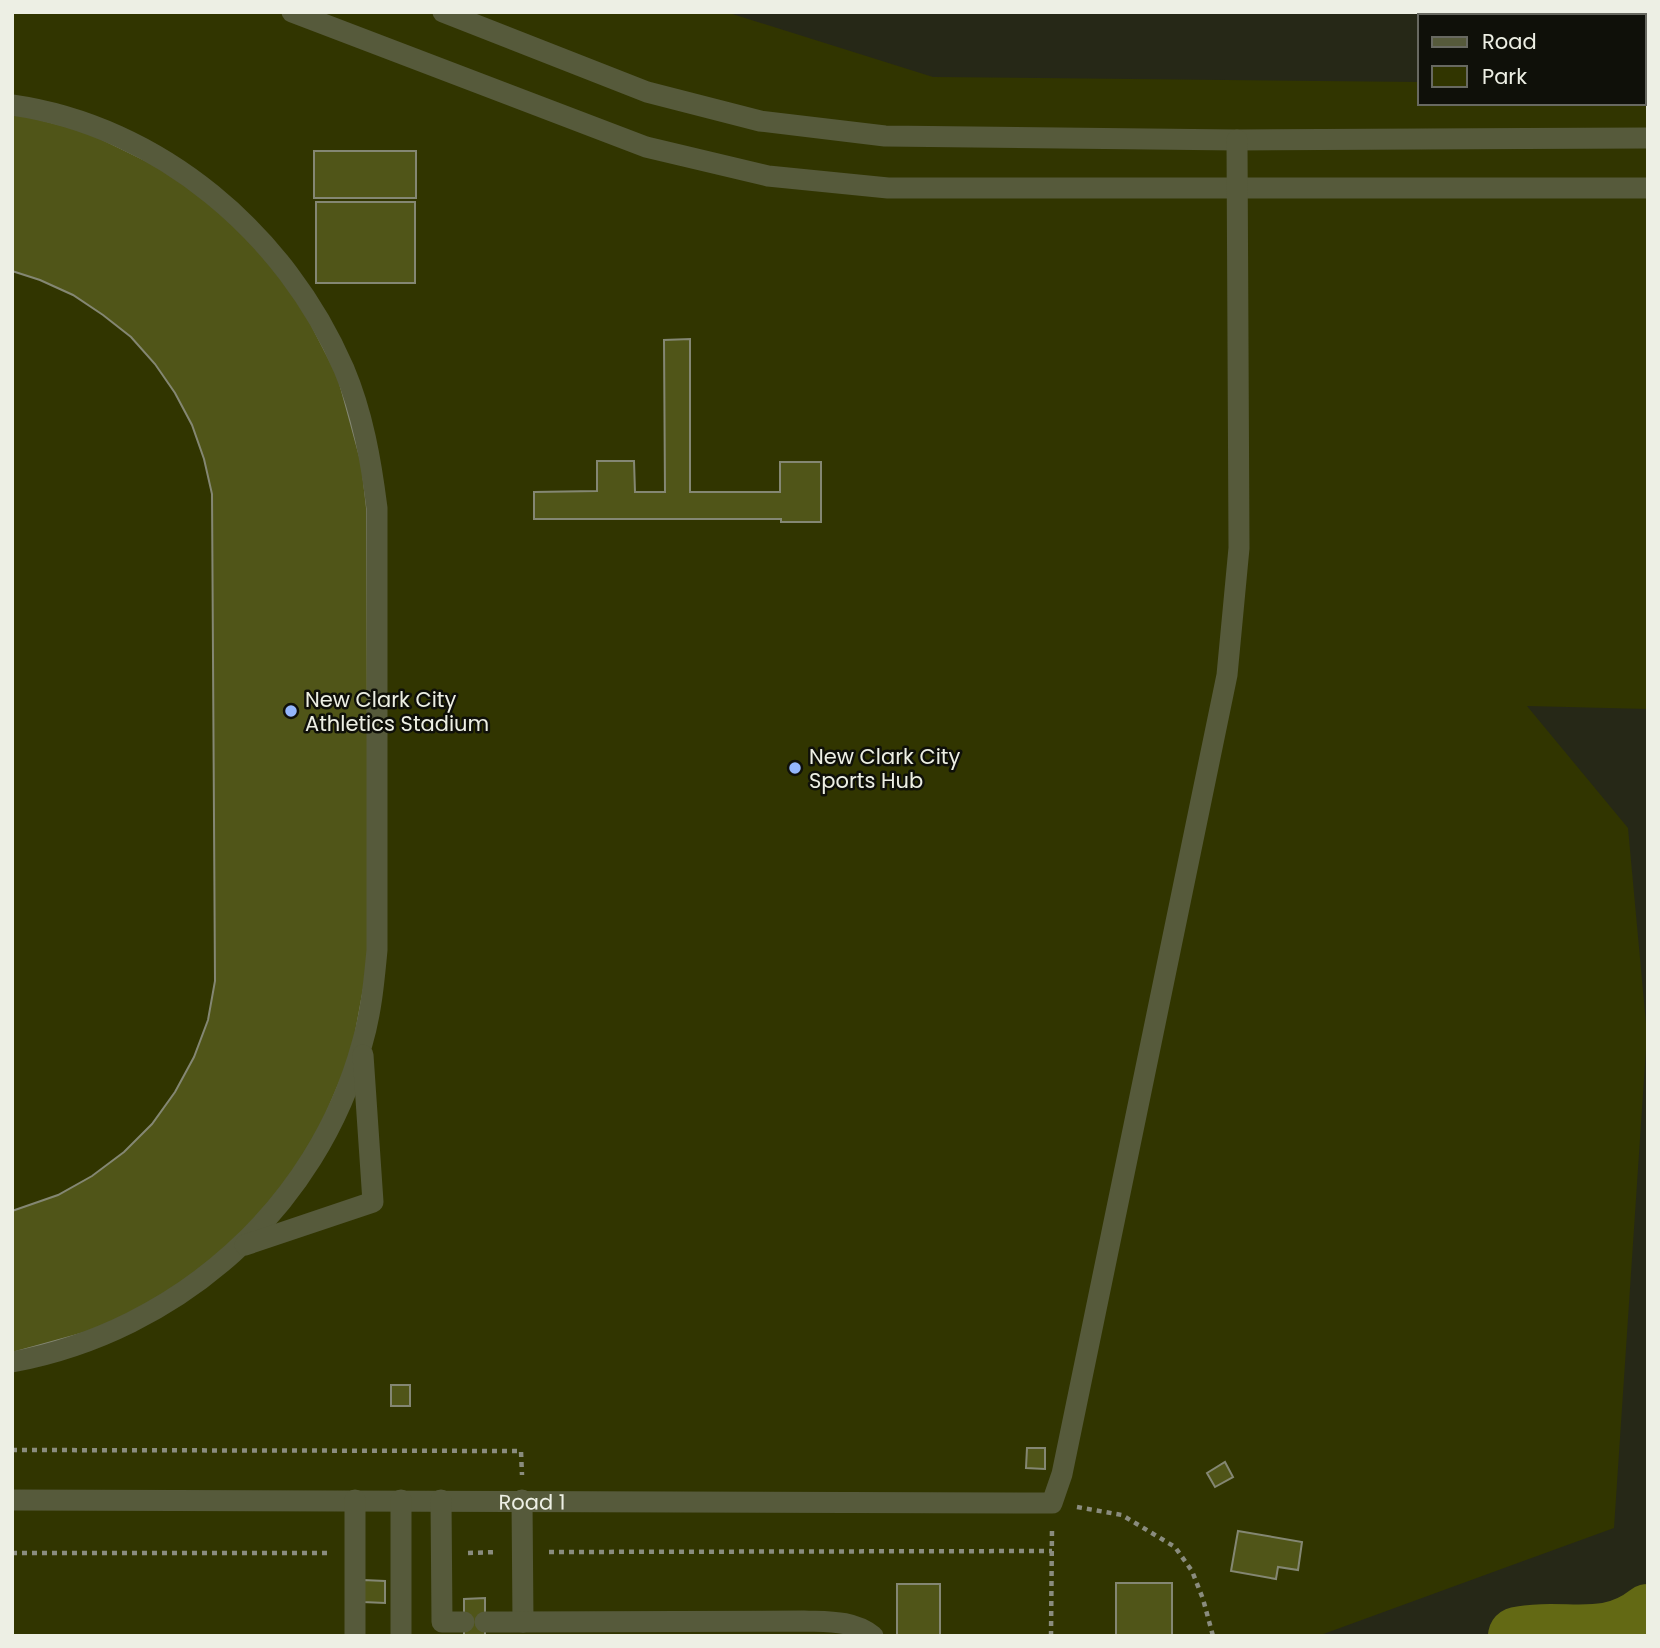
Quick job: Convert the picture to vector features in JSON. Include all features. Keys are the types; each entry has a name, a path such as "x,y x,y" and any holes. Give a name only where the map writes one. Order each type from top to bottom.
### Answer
{"street":[{"path":"292,12 646,147 768,176 888,188 1648,188"},
{"path":"443,12 647,92 760,121 885,136 1237,140 1648,138"},
{"path":"12,105 73,120 118,137 160,159 200,185 237,215 270,249 299,287 324,327 344,370 363,426 377,509 377,950 372,997 362,1044 348,1088 328,1132 304,1173 275,1211 243,1245 197,1283 126,1326 82,1344 12,1362"},
{"path":"1052,1503 1062,1474 1227,675 1239,548 1237,140"},
{"path":"243,1245 373,1202 362,1044"},
{"name":"Road 1","path":"12,1500 1052,1503"},
{"path":"355,1500 355,1636"},
{"path":"401,1500 401,1636"},
{"path":"441,1500 442,1622 804,1628 848,1623 873,1636"},
{"path":"522,1500 523,1622"}],"path":[{"path":"12,1450 521,1451 522,1500"},
{"path":"1051,1636 1052,1503 1122,1515 1175,1547 1196,1580 1213,1636"}],"green space":[{"name":"New Clark City Sports Hub","path":"12,12 726,12 933,77 1418,82 1418,105 1646,105 1648,85 1648,709 1527,706 1628,828 1647,1034 1614,1528 1318,1636 12,1636"}],"building":[{"name":"New Clark City Athletics Stadium","path":"12,112 86,131 168,171 239,227 297,296 338,376 362,464 367,508 369,961 352,1054 315,1141 260,1218 189,1281 106,1327 12,1353 12,1211 58,1195 92,1176 124,1152 152,1124 175,1092 194,1057 208,1020 215,981 212,494 204,459 192,425 175,393 155,364 131,337 73,295 12,271"},
{"path":"314,151 416,151 416,198 314,198"},
{"path":"316,202 415,202 415,283 316,283"},
{"path":"690,339 690,492 780,492 780,462 821,462 821,522 781,522 781,519 534,519 534,492 597,491 597,461 634,461 635,492 665,492 664,340"},
{"path":"391,1385 410,1385 410,1406 391,1406"},
{"path":"1027,1448 1045,1448 1045,1469 1026,1468"},
{"path":"1225,1462 1233,1477 1215,1487 1207,1473"},
{"path":"1238,1531 1302,1542 1298,1570 1278,1567 1276,1579 1231,1571"},
{"path":"363,1580 385,1581 385,1603 363,1602"},
{"path":"1116,1583 1172,1583 1172,1636 1116,1636"},
{"path":"897,1584 940,1584 940,1636 897,1636"},
{"path":"485,1598 485,1636 464,1636 464,1599"}],"waterway":[{"path":"1517,1636 1600,1633 1616,1630 1648,1613"}],"place":[{"name":"New Clark City Athletics Stadium","path":"291,711"},
{"name":"New Clark City Sports Hub","path":"795,768"}]}
